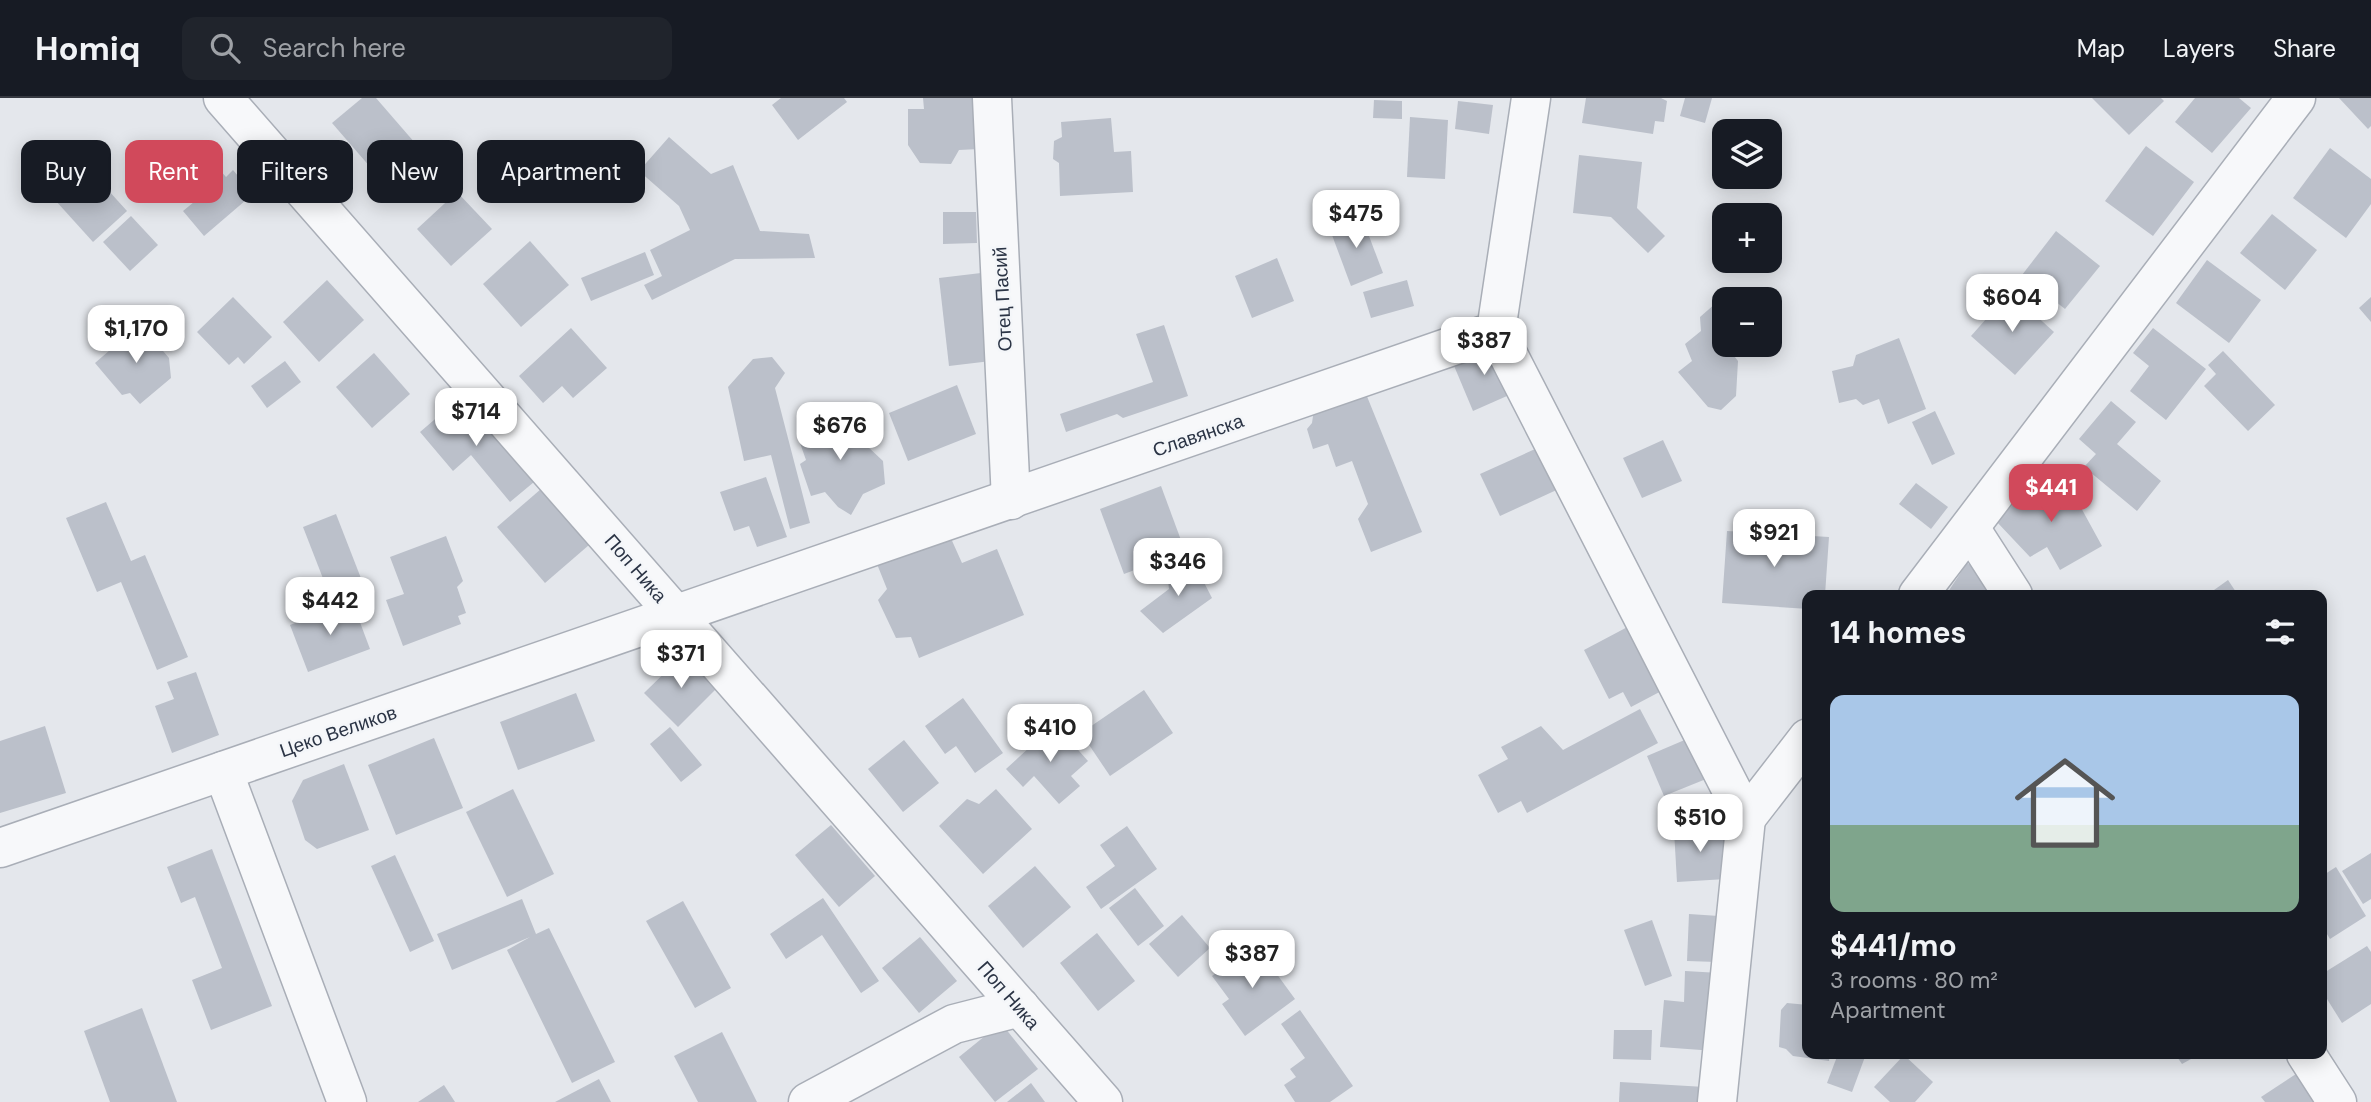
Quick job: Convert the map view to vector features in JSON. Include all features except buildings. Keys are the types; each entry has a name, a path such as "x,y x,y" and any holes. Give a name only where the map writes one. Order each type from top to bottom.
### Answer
{"street":[{"name":"Поп Ника","path":"223,98 1103,1102"},
{"name":"Отец Пасий","path":"992,98 1011,500"},
{"path":"1531,98 1496,331 1746,818"},
{"path":"1922,590 2296,98"},
{"name":"Славянска","path":"676,614 1496,331"},
{"path":"1970,528 2010,590"},
{"name":"Цеко Великов","path":"0,848 676,614"},
{"path":"1717,1102 1746,818 1802,746"},
{"path":"223,771 347,1102"},
{"path":"808,1102 954,1024 1020,1007"},
{"path":"2309,1059 2337,1102"}]}
